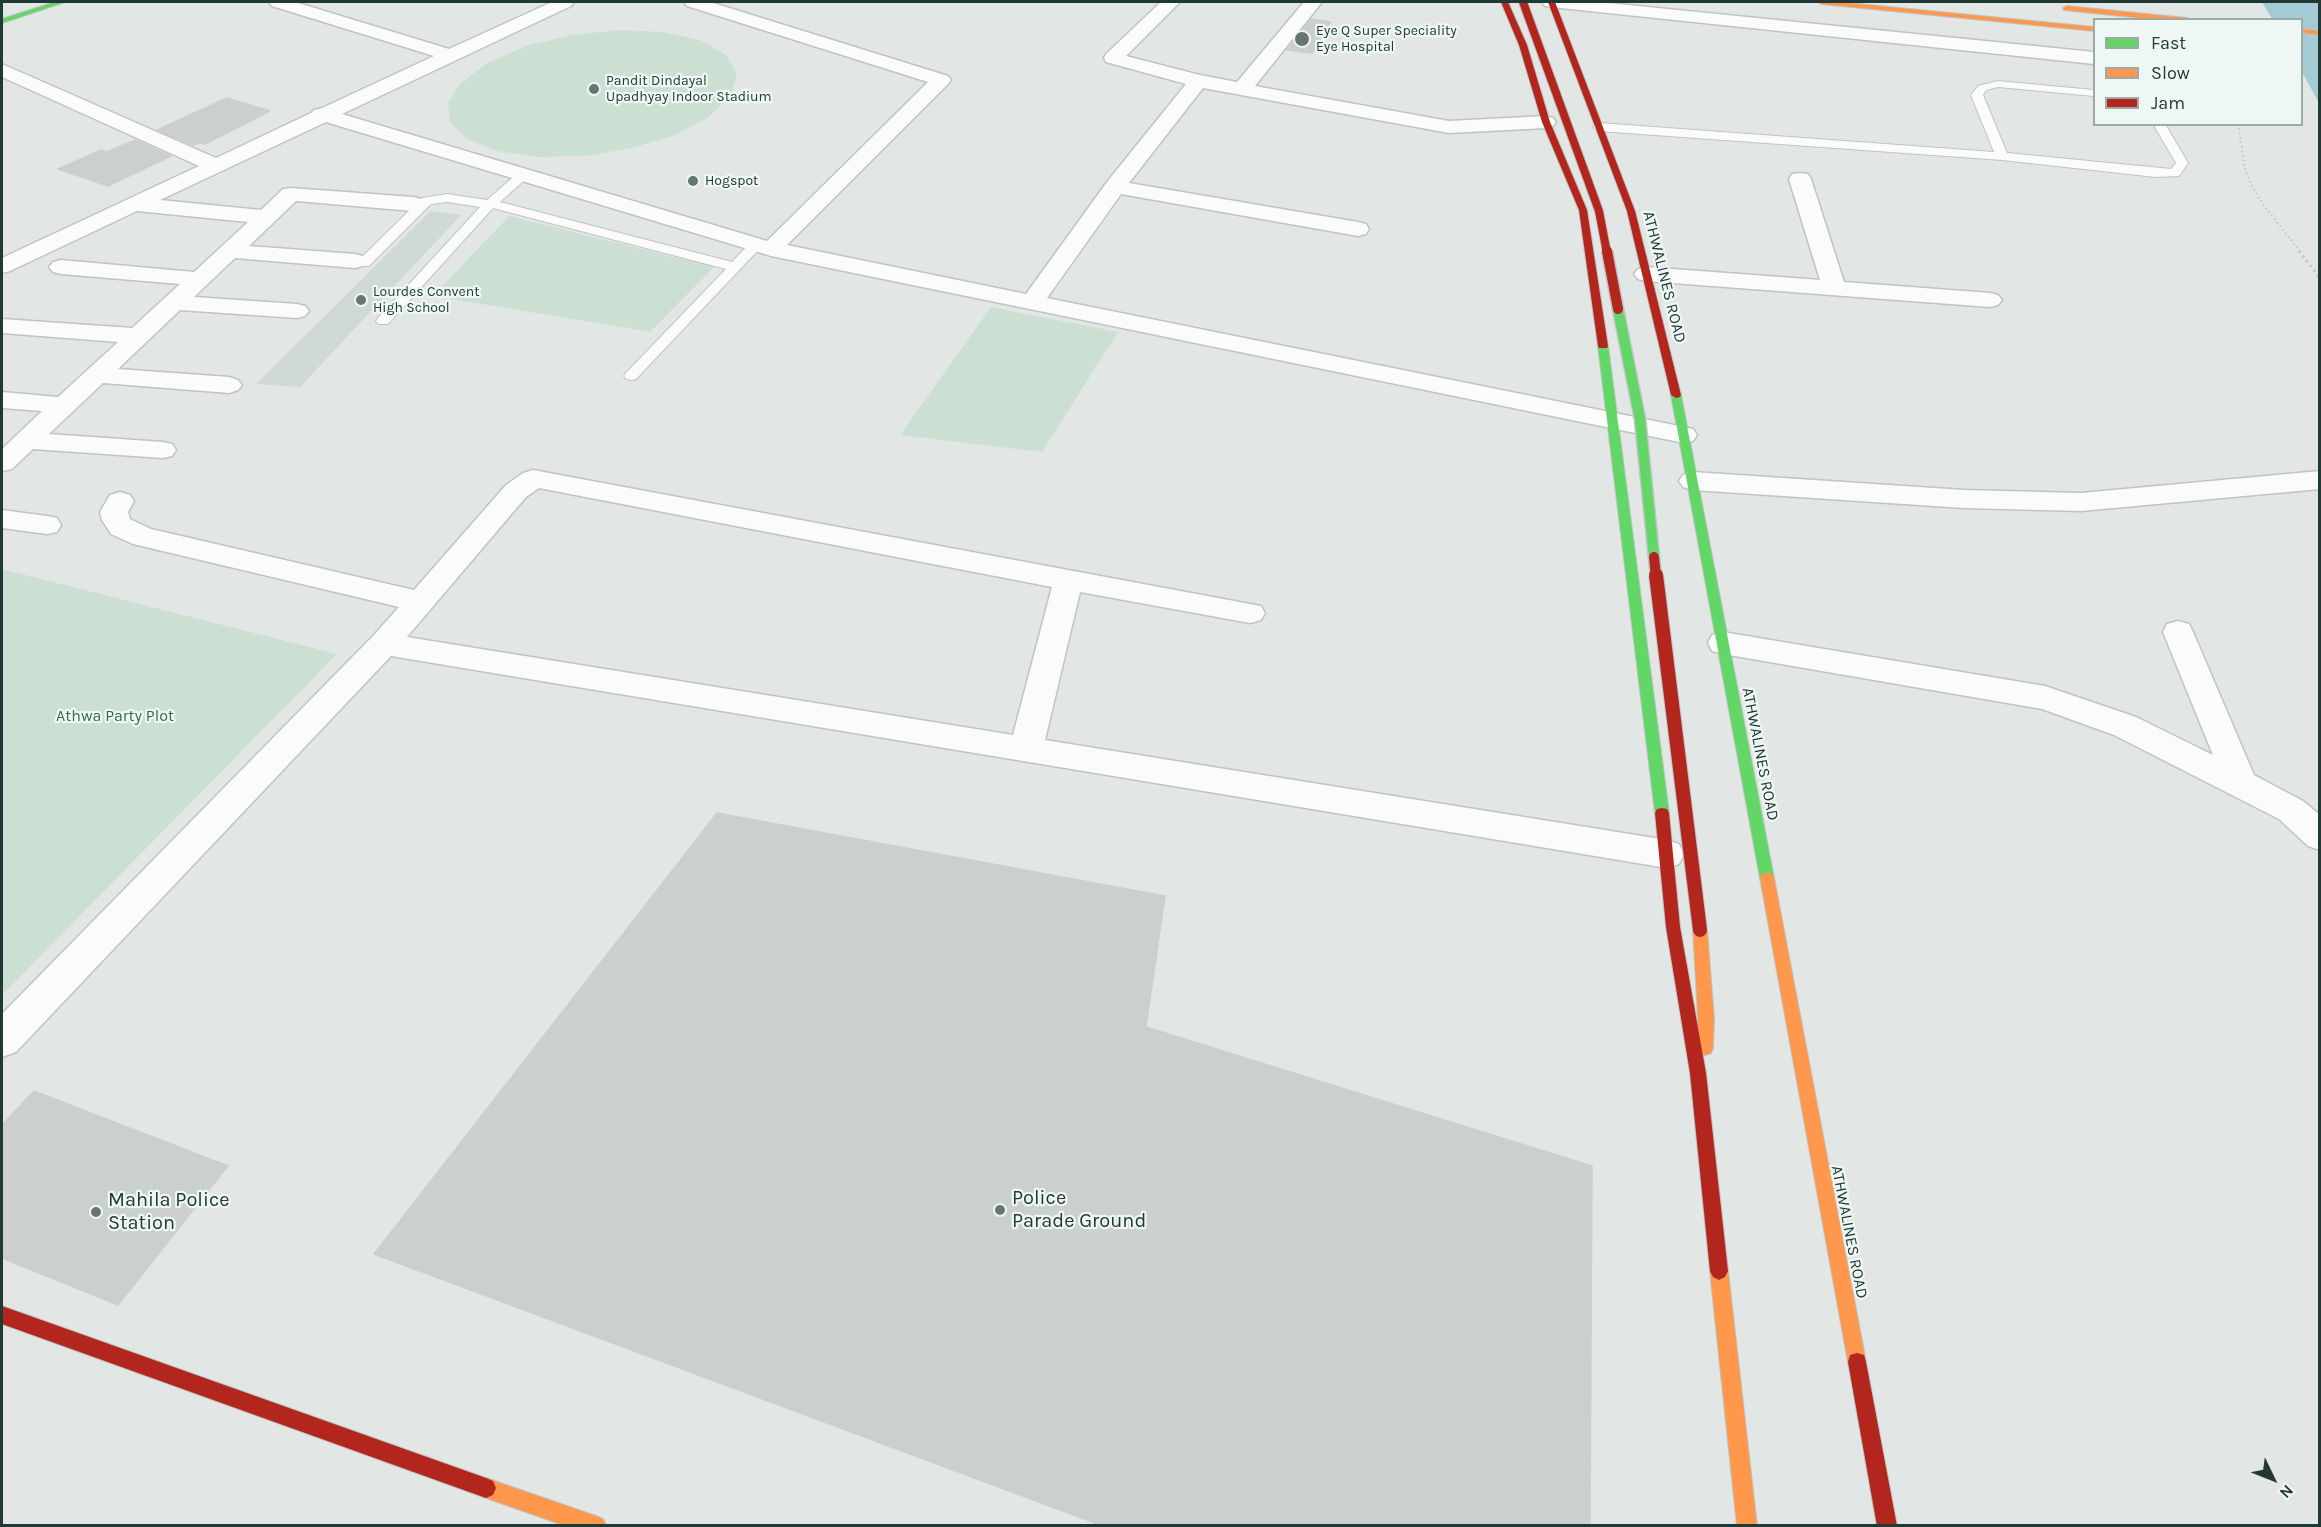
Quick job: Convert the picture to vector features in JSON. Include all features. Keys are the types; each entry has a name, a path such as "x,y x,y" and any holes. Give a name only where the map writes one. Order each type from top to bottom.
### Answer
{"main road":[{"path":"2,9 26,2"},
{"path":"2,21 61,2"},
{"path":"1504,2 1523,45 1546,122 1583,210 1614,419 1667,855 1673,927 1698,1073 1747,1526"},
{"path":"1523,2 1599,212 1640,418 1663,640 1700,930 1706,1033 1704,1054 1698,1073"},
{"name":"ATHWALINES ROAD","path":"1551,2 1631,211 1684,435 1887,1526"},
{"path":"1821,2 2093,28"},
{"path":"1916,2 2093,20"},
{"path":"2084,2 2124,5 2179,18"},
{"path":"2050,6 2168,18"},
{"path":"2303,31 2319,33"},
{"path":"2303,41 2319,42"},
{"path":"1533,75 1579,76"},
{"path":"2,1315 375,1450 596,1526"}],"street":[{"path":"278,2 449,55"},
{"path":"2,266 321,114 564,2"},
{"path":"693,2 941,80 764,247"},
{"path":"1171,2 1113,58 1198,81 1449,127 1546,122"},
{"path":"1242,89 1313,2"},
{"path":"1551,2 2093,58"},
{"path":"2,70 214,165"},
{"path":"1032,302 1114,187 1198,81"},
{"path":"321,114 764,247 1684,435"},
{"path":"1800,178 1834,288"},
{"path":"1114,187 1358,228"},
{"path":"2,463 291,194 413,204"},
{"path":"132,204 265,217"},
{"path":"229,251 360,262"},
{"path":"61,267 199,279"},
{"path":"1646,274 1990,300"},
{"path":"175,303 297,311"},
{"path":"2,326 137,336"},
{"path":"95,375 230,385"},
{"path":"2,400 62,405"},
{"path":"25,440 163,450"},
{"path":"2,1040 384,644 516,491 528,482 541,479 1250,613"},
{"path":"1693,481 1965,499 2081,502 2319,480"},
{"path":"120,501 114,512 116,520 130,532 143,537 420,602"},
{"path":"2,519 47,525"},
{"path":"1026,749 1068,580"},
{"path":"2178,632 2241,784"},
{"path":"1723,643 2045,698 2125,726 2241,784 2291,810 2319,836"},
{"path":"384,644 1667,855"}],"lane":[{"path":"2002,156 1977,95 1982,88 1998,84 2093,93"},
{"path":"1599,127 2002,156 2156,173 2175,173 2182,163 2160,126"},
{"path":"383,321 490,204 523,175"},
{"path":"360,262 427,201 447,198 490,204 735,267"},
{"path":"631,376 735,267 764,247"}],"path":[{"path":"2238,126 2245,169 2252,186 2319,278"}],"shaded area":[{"name":"Lourdes Convent High School","path":"431,211 461,215 300,387 256,384"}],"green space":[{"name":"Pandit Dindayal Upadhyay Indoor Stadium","path":"619,30 663,32 700,40 726,55 737,74 731,95 709,117 675,135 632,148 585,156 538,157 497,151 467,139 450,122 448,103 460,84 487,63 526,46 572,35"},
{"path":"509,216 714,267 650,332 433,296"},
{"path":"991,307 1118,332 1042,452 900,435"},
{"name":"Athwa Party Plot","path":"2,569 337,654 2,995"}],"water":[{"path":"2262,2 2319,2 2319,103 2303,74 2303,18 2271,18"}],"building":[{"path":"1311,19 1331,22 1312,53 1287,50"},
{"path":"227,98 270,111 205,144 193,145 157,130"},
{"path":"135,140 171,156 108,186 58,169 101,150 107,152"},
{"name":"Police Parade Ground","path":"717,813 1165,896 1146,1027 1592,1166 1590,1526 1103,1526 374,1254"},
{"name":"Mahila Police Station","path":"34,1091 228,1166 118,1305 2,1258 2,1125"}],"traffic: fast":[{"path":"2,21 61,2"},
{"path":"1618,309 1640,419 1654,557"},
{"path":"1603,346 1662,813"},
{"path":"1676,395 1767,878"}],"traffic: slow":[{"path":"1821,2 2093,29"},
{"path":"2067,8 2167,18"},
{"path":"2303,31 2320,33"},
{"path":"1767,878 1857,1362"},
{"path":"1700,930 1706,1018 1705,1048"},
{"path":"1719,1271 1747,1526"},
{"path":"486,1488 596,1526"}],"traffic: jam":[{"path":"1504,2 1523,45 1546,122 1583,210 1603,346"},
{"path":"1523,2 1599,211 1618,309"},
{"path":"1551,2 1631,211 1676,395"},
{"path":"1654,557 1700,930"},
{"path":"1662,813 1673,927 1698,1073 1719,1271"},
{"path":"2,1315 486,1488"},
{"path":"1857,1362 1887,1526"}],"place":[{"name":"Eye Q Super Speciality Eye Hospital","path":"1302,39"},
{"name":"Pandit Dindayal Upadhyay Indoor Stadium","path":"594,89"},
{"name":"Hogspot","path":"693,181"},
{"name":"Lourdes Convent High School","path":"361,300"},
{"name":"Police Parade Ground","path":"1000,1210"},
{"name":"Mahila Police Station","path":"96,1212"}]}
